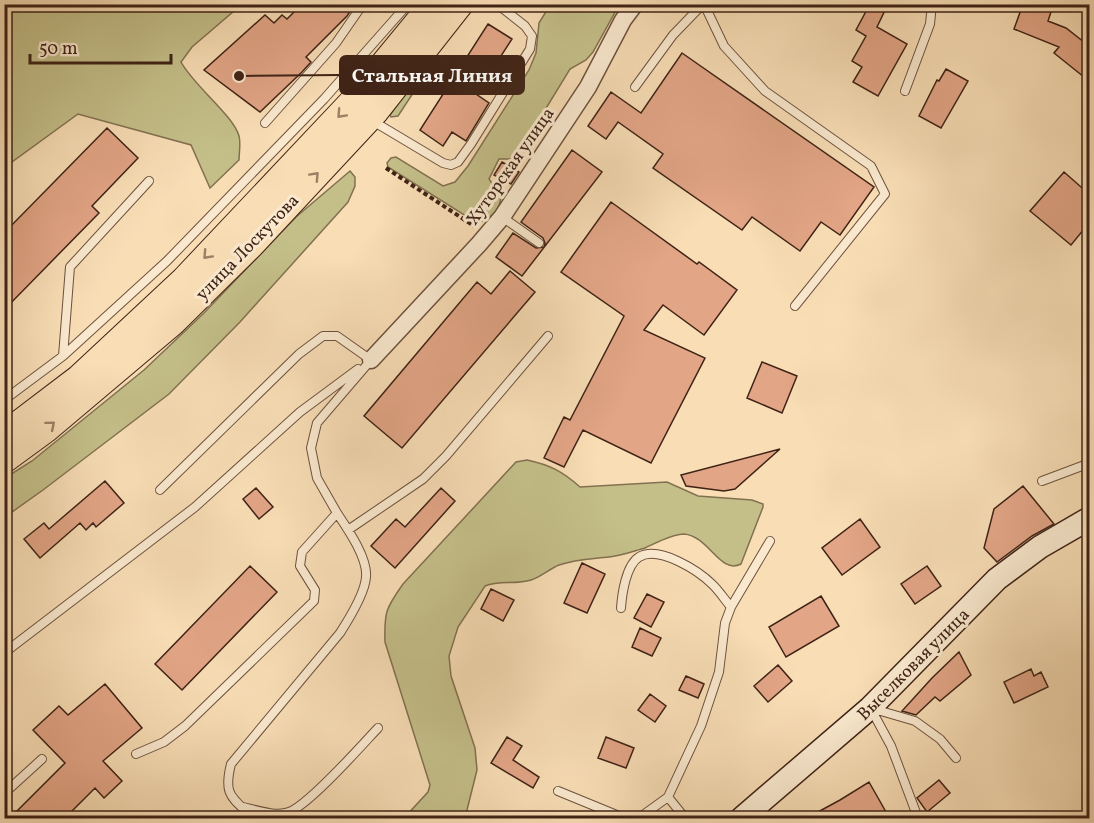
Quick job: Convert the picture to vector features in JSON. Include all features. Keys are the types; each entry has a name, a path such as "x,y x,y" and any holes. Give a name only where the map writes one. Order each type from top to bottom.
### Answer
{"main road":[{"name":"улица Лоскутова","path":"4,435 79,378 184,280 354,100 433,4"},
{"name":"улица Лоскутова","path":"4,460 45,430 173,322 252,244 369,118 460,4"}],"street":[{"name":"Хуторская улица","path":"371,360 502,217 588,87 623,20 635,4"},
{"name":"Выселковая улица","path":"742,819 870,708 997,579 1041,547 1089,518"}],"lane":[{"path":"265,123 336,43 363,4"},
{"path":"4,400 63,356 167,261 324,99 408,4"},
{"path":"369,118 443,163 451,165 458,162 530,49 532,36 525,26 497,4"},
{"path":"635,87 673,35 704,4 724,46 765,91 871,166 885,194 795,306"},
{"path":"905,91 930,24 932,4"},
{"path":"63,356 70,267 149,181"},
{"path":"502,217 538,243"},
{"path":"160,490 299,354 323,336 337,336 371,360"},
{"path":"348,530 423,478 446,456 548,336"},
{"path":"253,819 230,795 226,782 231,764 340,633 352,615 366,577 364,564 348,530 317,478 311,448 316,423 371,360"},
{"path":"4,653 180,519 300,412 371,360"},
{"path":"1042,481 1089,463"},
{"path":"136,754 164,742 185,726 314,601 315,590 300,566 302,552 337,513"},
{"path":"558,791 619,816 639,818 668,796 701,726 719,672 725,623 731,607 770,541"},
{"path":"621,608 622,592 632,565 639,557 652,554 681,562 713,585 731,607"},
{"path":"870,708 915,721 940,739 956,758"},
{"path":"870,708 891,746 918,819"},
{"path":"242,807 271,813 288,813 307,800 378,728"},
{"path":"4,790 9,789 42,759"},
{"path":"668,796 685,819"}],"path":[{"path":"386,168 487,234"}],"shaded area":[{"path":"5,4 241,5 192,47 181,62 235,128 240,139 239,160 210,188 191,145 78,114 5,167"},
{"path":"550,5 619,5 593,52 586,60 570,69 518,154 511,159 499,159 489,179 501,196 499,206 487,219 477,223 388,167 387,163 391,158 396,157 443,186 455,182 468,166 529,70 536,53 539,23"},
{"path":"420,72 424,74 423,78 398,116 391,117 390,115"},
{"path":"350,171 355,177 355,186 348,202 240,322 169,394 5,517 5,478 32,461 144,370 204,313 296,217"},
{"path":"527,460 555,469 580,487 667,482 698,496 752,500 763,504 763,507 741,564 734,566 720,560 693,536 679,534 623,555 565,563 531,580 485,586 458,627 449,656 451,676 475,748 477,770 465,818 404,818 428,792 430,785 385,642 387,611 403,584 516,462"}],"building":[{"path":"302,4 355,4 347,16 306,57 311,62 260,112 204,70 265,15 274,23 282,15 287,19"},
{"path":"870,4 888,4 877,27 907,44 878,96 853,82 862,67 852,61 866,36 856,30"},
{"path":"1023,4 1039,4 1052,9 1048,21 1066,28 1089,46 1089,81 1054,53 1059,47 1014,29"},
{"path":"488,24 512,39 476,94 489,103 466,141 452,132 443,146 420,130"},
{"path":"682,53 874,187 840,235 821,222 800,251 752,217 742,230 653,168 663,154 618,122 606,139 588,126 611,92 641,113"},
{"path":"946,69 968,81 941,128 919,116 937,80 939,81"},
{"path":"107,128 138,158 92,206 99,213 4,310 4,233"},
{"path":"572,150 602,172 522,276 496,257 513,233 536,248 544,247 543,238 521,222"},
{"path":"502,162 519,172 511,184 494,175"},
{"path":"1064,172 1089,194 1089,223 1071,245 1030,211"},
{"path":"611,202 737,290 704,335 663,305 644,330 705,358 651,463 583,430 564,467 544,458 564,417 570,420 624,316 561,272"},
{"path":"510,271 535,292 402,448 364,416 477,282 491,294"},
{"path":"762,362 797,376 782,413 747,398"},
{"path":"780,449 735,489 724,491 686,486 681,475"},
{"path":"105,481 124,503 96,527 93,523 86,530 80,523 40,558 24,539 44,523 49,529"},
{"path":"1023,486 1054,524 1032,536 997,562 984,548 994,509"},
{"path":"256,488 273,507 259,519 243,499"},
{"path":"441,488 455,501 395,568 371,546 396,519 405,527"},
{"path":"860,519 880,547 842,575 822,548"},
{"path":"582,563 605,574 587,613 564,603"},
{"path":"250,566 277,592 182,690 155,664"},
{"path":"927,566 941,586 915,604 901,584"},
{"path":"491,589 514,600 503,621 481,609"},
{"path":"647,594 664,602 651,627 634,618"},
{"path":"821,596 839,626 786,657 769,627"},
{"path":"640,628 661,638 652,656 632,647"},
{"path":"959,652 971,675 940,701 935,697 916,715 902,711 932,678"},
{"path":"778,665 792,681 768,702 754,686"},
{"path":"1031,669 1034,676 1041,672 1048,687 1014,703 1004,682"},
{"path":"686,676 704,684 698,698 679,690"},
{"path":"105,684 142,728 103,761 122,781 104,798 95,788 64,819 9,819 65,763 33,730 59,706 68,715"},
{"path":"650,694 666,706 655,722 638,710"},
{"path":"507,737 522,746 513,760 539,777 533,788 491,763"},
{"path":"606,737 634,748 626,768 598,758"},
{"path":"939,780 950,793 927,812 917,798"},
{"path":"869,782 890,819 805,819 840,800"}],"place":[{"name":"Стальная Линия","path":"239,76"}]}
